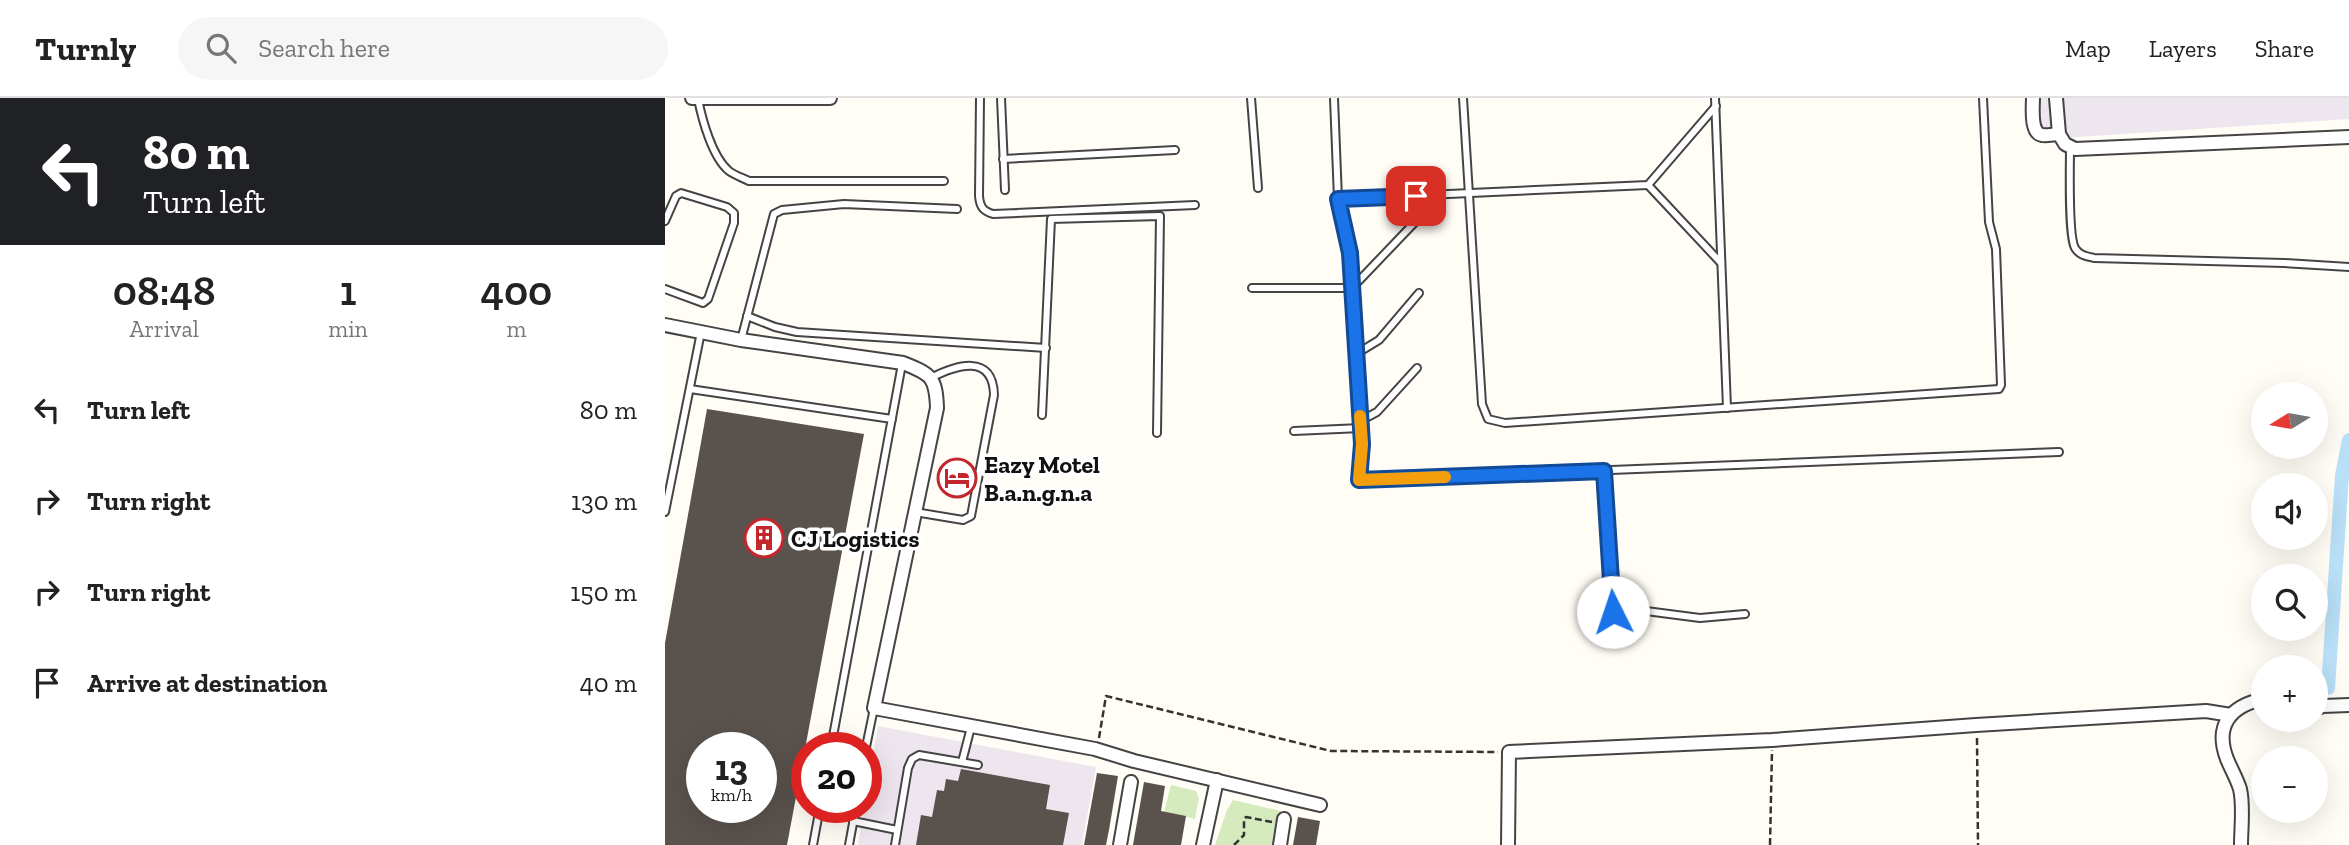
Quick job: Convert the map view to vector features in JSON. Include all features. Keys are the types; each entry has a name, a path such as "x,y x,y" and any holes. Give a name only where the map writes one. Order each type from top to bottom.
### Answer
{"street":[{"path":"692,98 830,98"},
{"path":"2033,98 2036,133 2059,134"},
{"path":"2056,98 2059,134 2065,144 2075,149 2349,137"},
{"path":"665,326 741,340 902,363 927,372 937,386 937,408 874,708 1095,749 1134,761 1320,805"},
{"path":"2241,845 2240,790 2226,757 2222,737 2224,725 2231,715 2238,707 2251,703"},
{"path":"2328,706 2349,705"},
{"path":"1508,845 1509,752 1772,740 1976,724 2206,711 2231,715"},
{"path":"1203,845 1217,780"},
{"path":"1120,845 1131,782"},
{"path":"1280,845 1284,822"}],"lane":[{"path":"980,98 979,202 985,211 993,214 1195,205"},
{"path":"1001,98 1005,190"},
{"path":"1251,98 1258,188"},
{"path":"1334,98 1338,199 1350,253 1361,425 1359,480 2060,452"},
{"path":"1463,98 1482,404 1488,419 1505,423 1999,389 1996,249 1989,222 1983,98"},
{"path":"698,99 703,122 719,158 729,171 749,181 944,181"},
{"path":"1338,199 1648,186 1716,102"},
{"path":"1716,102 1727,408"},
{"path":"2070,146 2072,231 2074,247 2081,254 2094,258 2349,267"},
{"path":"1003,159 1175,150"},
{"path":"1648,186 1721,263"},
{"path":"665,221 676,196 681,193 727,208 734,213 734,223 708,299 703,303 665,289"},
{"path":"741,340 772,216 777,212 844,204 957,209"},
{"path":"1042,415 1051,219 1160,216 1157,433"},
{"path":"1252,288 1352,288 1417,220"},
{"path":"1356,354 1379,340 1419,293"},
{"path":"747,316 797,332 1046,348"},
{"path":"665,512 701,332"},
{"path":"834,732 902,363"},
{"path":"915,512 963,520 971,516 995,395 990,375 977,367 955,366 931,378"},
{"path":"1294,431 1361,425 1377,412 1417,368"},
{"path":"690,390 892,419"},
{"path":"1604,471 1613,612 1646,611 1700,618 1745,614"},
{"path":"869,732 874,708"},
{"path":"962,762 971,726"},
{"path":"895,845 908,768 912,759 919,755 978,765"},
{"path":"813,845 817,823"},
{"path":"849,845 853,823"},
{"path":"863,823 897,830"}],"path":[{"path":"1095,749 1100,737 1106,696 1331,751 1509,752"},
{"path":"1976,724 1978,845"},
{"path":"1770,845 1772,740"},
{"path":"1234,845 1244,835 1246,817 1284,822"}],"shaded area":[{"path":"2031,98 2349,98 2349,119 2033,140"},
{"path":"878,726 1096,767 1082,845 858,845 861,823 882,823 882,732 877,732"}],"green space":[{"path":"1171,785 1196,791 1199,798 1195,819 1164,812"},
{"path":"1233,800 1281,811 1274,845 1215,845"}],"building":[{"name":"CJ Logistics","path":"707,409 864,434 808,732 791,732 791,823 787,845 665,845 665,643"},
{"path":"961,769 1050,785 1046,809 1069,813 1063,845 916,845 921,815 932,817 937,790 944,791 946,779 958,781"},
{"path":"1097,773 1118,776 1109,830 1106,845 1084,845"},
{"path":"1144,782 1165,786 1161,811 1186,816 1181,845 1133,845"},
{"path":"1298,817 1320,821 1316,845 1293,845"}],"waterway":[{"path":"2328,688 2342,475 2349,440"}],"slow traffic":[{"path":"1360,416 1362,444 1359,480 1445,477"}],"place":[{"name":"Eazy Motel B.a.n.g.n.a","path":"957,478"},
{"name":"CJ Logistics","path":"764,538"}],"route":[{"path":"1416,196 1338,199 1350,253 1362,444 1359,480 1604,471 1613,612"}]}
